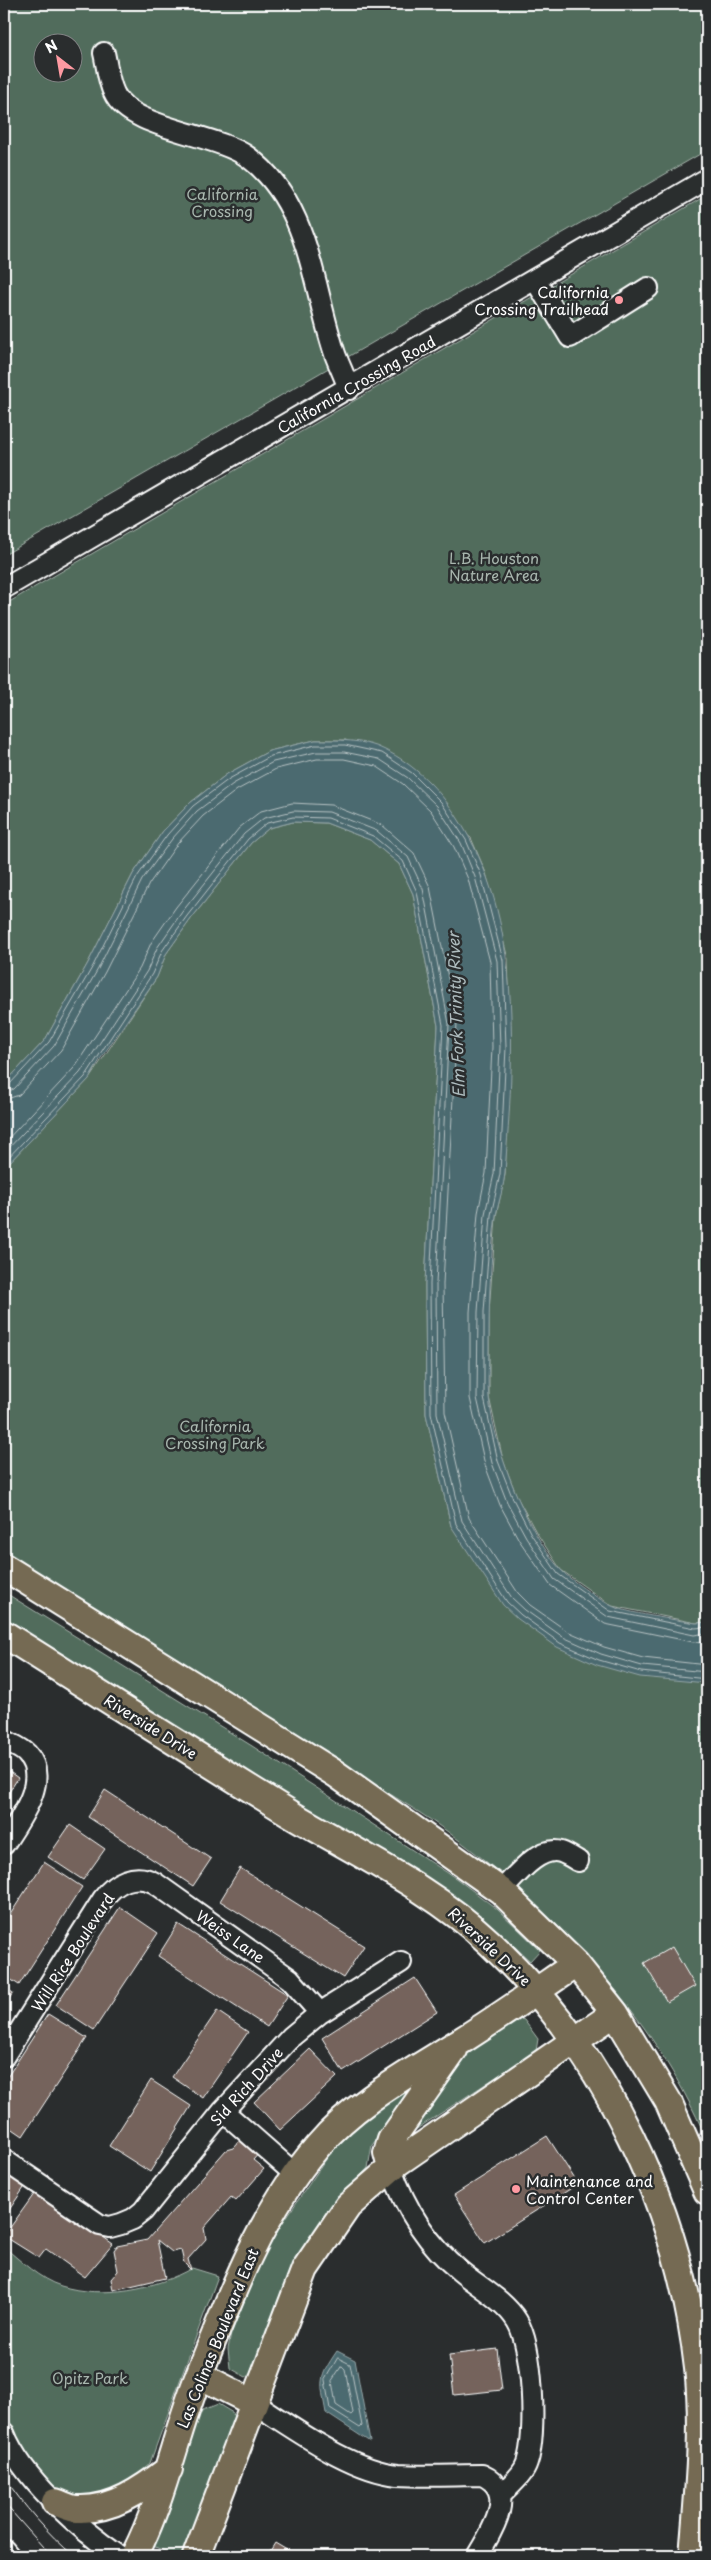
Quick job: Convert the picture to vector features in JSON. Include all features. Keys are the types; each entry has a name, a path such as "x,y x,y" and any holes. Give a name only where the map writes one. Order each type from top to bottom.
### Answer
{"main road":[{"path":"4,1567 336,1774 501,1891 576,1964 616,2013 656,2077 707,2191"},
{"name":"Riverside Drive","path":"4,1634 292,1815 444,1903 489,1942 537,1990 574,2040 616,2110 647,2172 671,2239 698,2368 701,2427 698,2493 692,2556"},
{"name":"Las Colinas Boulevard East","path":"134,2556 143,2539 169,2469 180,2426 199,2375 242,2270 296,2175 318,2146 362,2106 576,1964"},
{"path":"196,2556 252,2402 305,2269 348,2206 391,2168 574,2040 616,2013"},
{"path":"391,2168 387,2153 391,2140 458,2043"},
{"path":"199,2375 252,2402"},
{"path":"55,2502 76,2509 102,2506 138,2493 169,2469"}],"street":[{"path":"104,53 114,93 124,108 140,117 219,142 247,156 274,180 294,211 304,239 335,354 349,389"},
{"name":"California Crossing Road","path":"4,588 707,179"},
{"path":"535,279 570,337 648,288"},
{"path":"4,1740 28,1755 35,1772 30,1803 4,1844"},
{"path":"501,1891 532,1861 550,1851 560,1851 578,1861"},
{"name":"Weiss Lane","path":"130,1879 148,1879 155,1883 251,1949 290,1979 320,2014"},
{"name":"Will Rice Boulevard","path":"4,2056 108,1892 130,1879"},
{"name":"Sid Rich Drive","path":"4,2160 93,2222 110,2227 132,2219 143,2211 223,2111 271,2056 320,2014 401,1962"},
{"path":"223,2111 296,2175"},
{"path":"391,2168 409,2212 442,2255 508,2309 518,2322 526,2343 531,2385 532,2446 523,2472 501,2495"},
{"path":"252,2402 335,2454 362,2465 397,2475 482,2475 494,2484 501,2495 502,2504 477,2556"},
{"path":"4,2433 20,2463 32,2480 55,2502 120,2556"},
{"path":"4,2550 10,2556"}],"green space":[{"name":"California Crossing","path":"4,4 707,4 707,150 4,555"},
{"name":"L.B. Houston Nature Area","path":"707,195 707,1622 696,1623 612,1606 561,1570 536,1532 517,1497 503,1460 489,1397 489,1312 496,1216 505,1175 511,1047 508,959 486,873 471,838 346,740 315,740 269,751 227,774 190,803 163,831 133,874 88,963 45,1040 4,1084 4,605"},
{"name":"California Crossing Park","path":"293,822 326,823 370,840 399,864 413,894 438,1026 425,1284 426,1414 451,1526 704,1684 707,1683 707,2140 685,2094 659,2050 630,2009 598,1969 564,1932 488,1863 414,1809 305,1743 4,1553 4,1168 89,1079 157,977 166,954 251,843 269,828"},
{"path":"4,1592 252,1746 457,1879 497,1909 540,1950 530,1961 485,1919 446,1890 386,1858 4,1621"},
{"path":"519,2018 524,2020 538,2039 536,2051 409,2134 405,2129 476,2044"},
{"path":"413,2082 421,2084 372,2145 368,2168 354,2182 310,2238 289,2274 250,2374 246,2377 230,2368 228,2349 231,2334 256,2271 275,2234 340,2139 353,2126"},
{"name":"Opitz Park","path":"4,2247 45,2279 77,2290 111,2292 128,2290 162,2282 192,2268 218,2276 150,2463 137,2479 100,2496 79,2496 59,2489 43,2478 26,2456 14,2434 4,2407"},
{"path":"218,2404 233,2413 234,2419 184,2556 176,2556 153,2546 198,2412"}],"water":[{"name":"Elm Fork Trinity River","path":"315,740 351,741 377,746 416,770 443,797 457,817 479,856 494,899 504,943 511,1035 511,1082 505,1172 496,1215 491,1264 488,1391 497,1440 514,1488 535,1533 547,1553 564,1573 591,1593 617,1608 696,1623 707,1622 707,1683 640,1677 597,1665 557,1647 518,1619 503,1605 451,1526 426,1414 425,1284 438,1026 413,894 399,864 370,840 326,823 293,822 269,828 251,843 166,954 157,977 101,1058 89,1079 4,1168 4,1084 45,1040 88,963 133,874 163,831 190,803 227,774 269,751"},
{"path":"337,2351 355,2360 370,2442 326,2413 322,2380 326,2368"}],"building":[{"path":"4,1768 18,1778 4,1800"},
{"path":"105,1790 211,1859 193,1886 88,1817"},
{"path":"70,1825 105,1849 83,1880 48,1857"},
{"path":"44,1862 82,1887 19,1985 4,1975 4,1924"},
{"path":"240,1868 364,1946 343,1978 220,1901"},
{"path":"120,1907 158,1933 94,2030 56,2005"},
{"path":"178,1924 288,1995 267,2027 158,1956"},
{"path":"672,1947 695,1986 667,2002 644,1963"},
{"path":"415,1978 437,2012 343,2072 322,2038"},
{"path":"4,1987 13,1993 4,2006"},
{"path":"217,2011 248,2032 203,2098 172,2077"},
{"path":"48,2014 87,2038 23,2136 4,2123 4,2082"},
{"path":"310,2049 337,2077 280,2130 254,2102"},
{"path":"151,2080 191,2106 150,2172 109,2146"},
{"path":"244,2136 261,2151 253,2160 264,2169 236,2201 231,2197 204,2228 206,2239 188,2259 191,2270 184,2263 181,2250 172,2252 157,2240 165,2278 113,2290 111,2279 118,2271 114,2250 117,2246 147,2240 226,2150 233,2148"},
{"name":"Maintenance and Control Center","path":"547,2136 578,2184 485,2243 454,2195"},
{"path":"4,2169 26,2185 9,2210 4,2206"},
{"path":"37,2190 113,2244 85,2277 46,2249 39,2258 4,2236"},
{"path":"497,2349 502,2390 454,2395 449,2355"},
{"path":"275,2543 297,2556 267,2556"}],"tram line":[{"path":"4,2477 36,2519 74,2556"},
{"path":"4,2503 51,2556"}],"place":[{"name":"California Crossing Trailhead","path":"619,300"},
{"name":"Maintenance and Control Center","path":"516,2189"}]}
